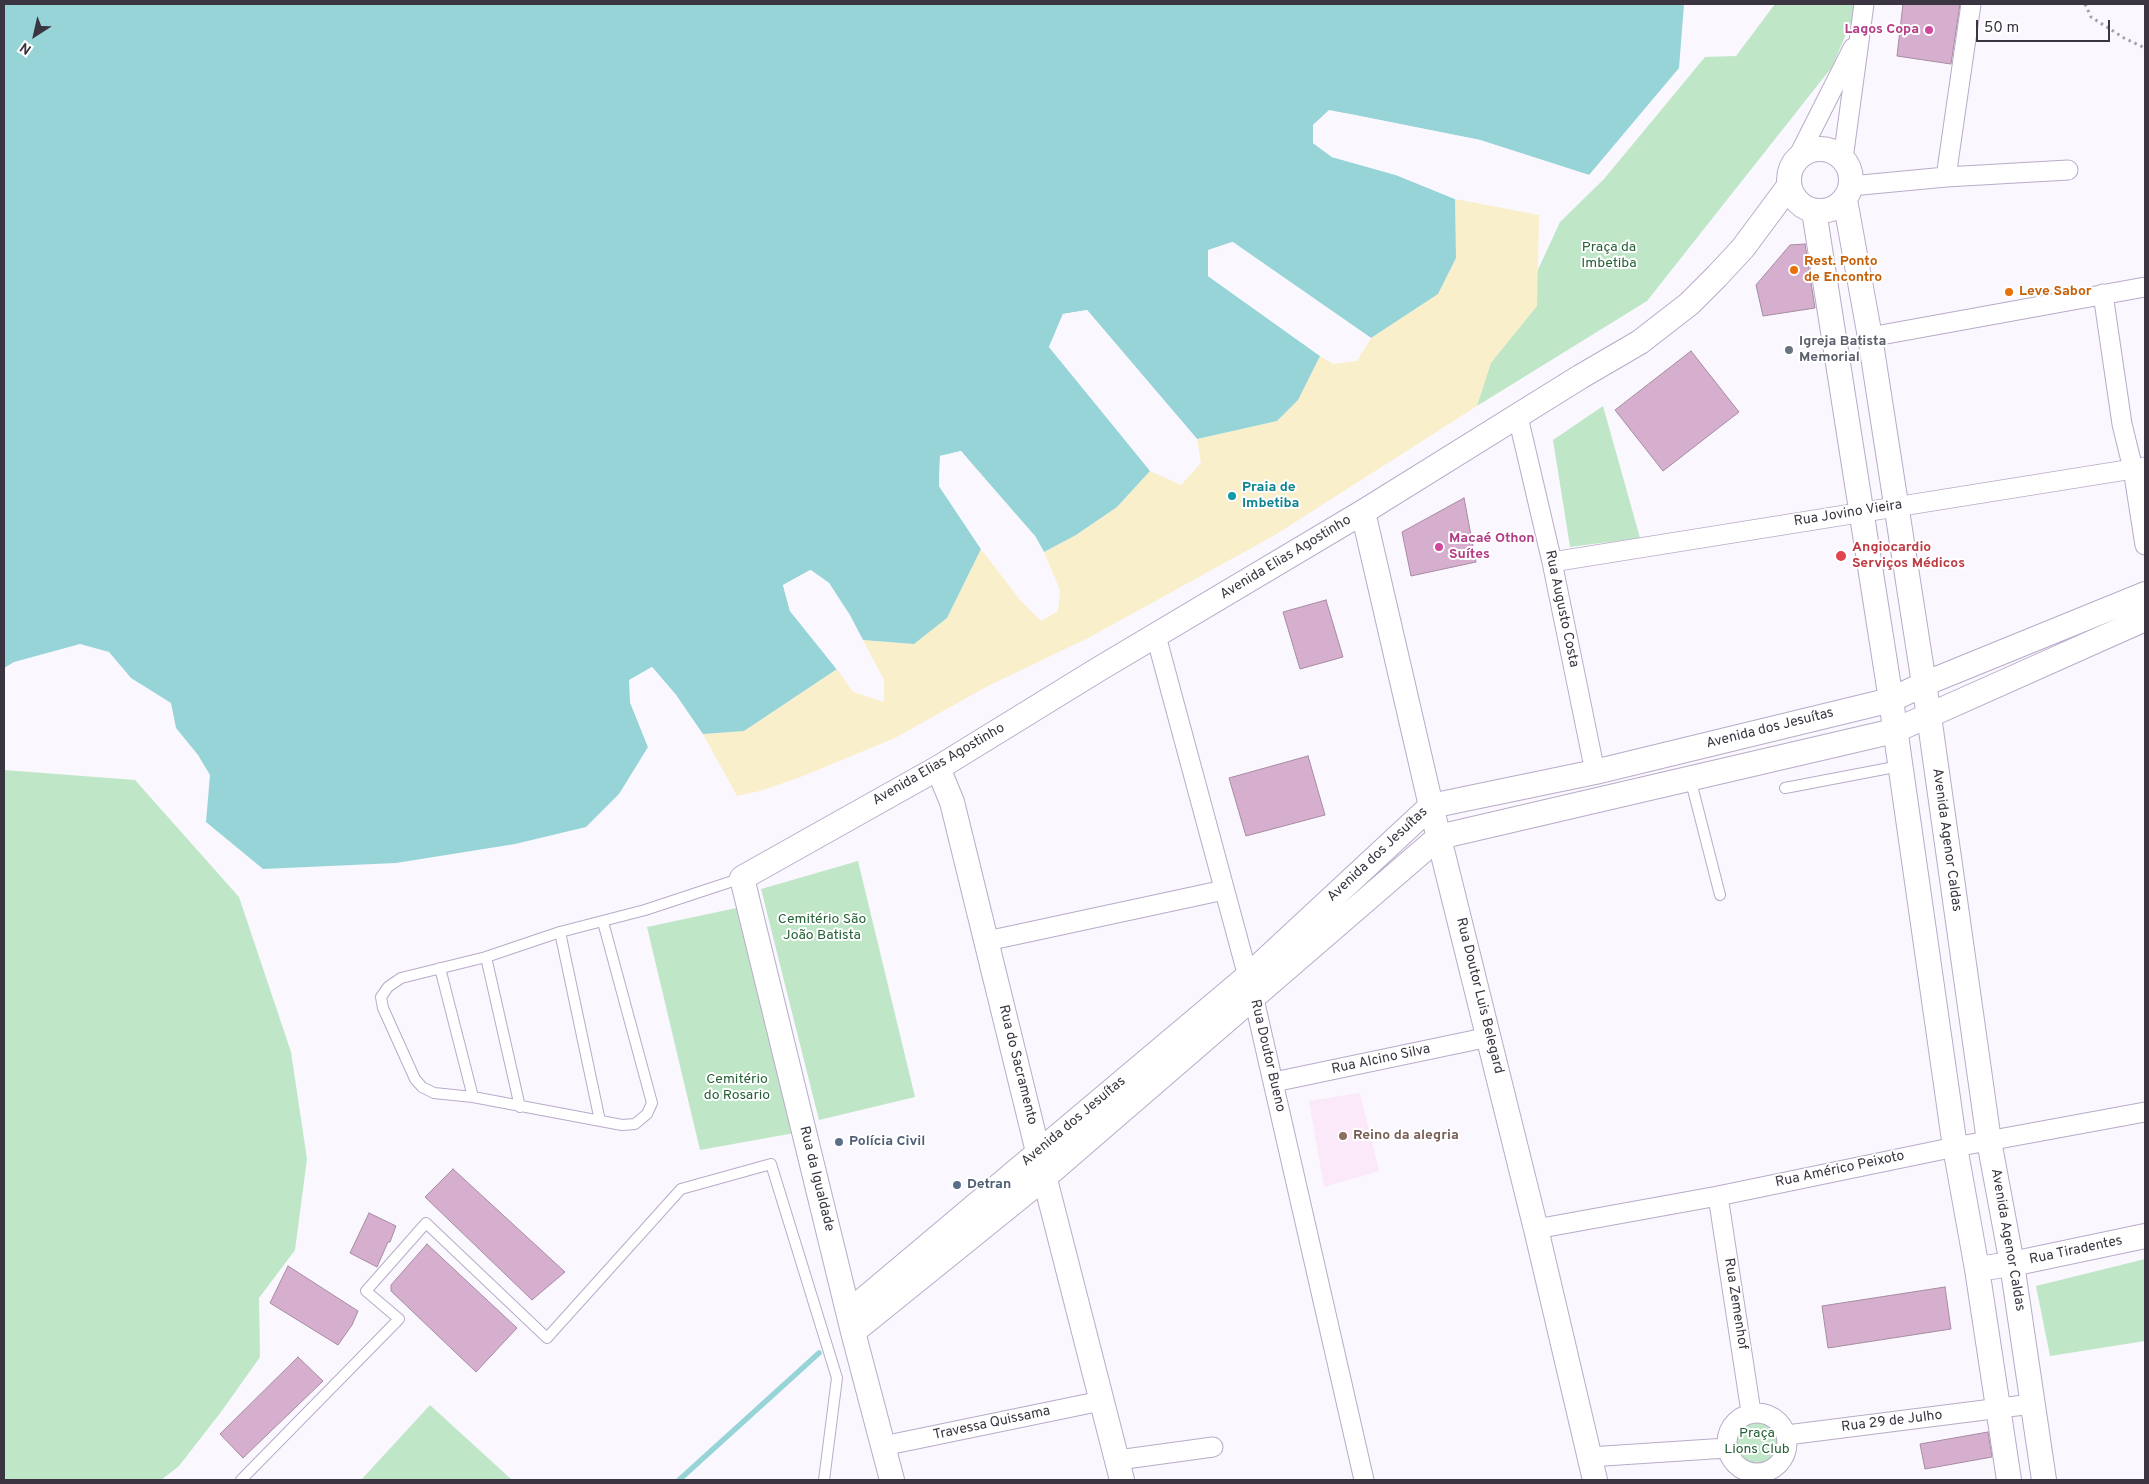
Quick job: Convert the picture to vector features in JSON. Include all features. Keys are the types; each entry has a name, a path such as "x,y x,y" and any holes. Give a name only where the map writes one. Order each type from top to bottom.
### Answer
{"street":[{"path":"1843,159 1864,4"},
{"path":"1946,177 1971,4"},
{"path":"1860,33 1790,172 1789,186 1798,202 1814,211 1831,210 1848,193 1946,177 2068,170"},
{"path":"1797,159 1811,150 1828,150 1843,159 1850,171 1848,193"},
{"name":"Avenida Elias Agostinho","path":"742,878 938,768 1363,512 1580,377 1640,342 1689,304 1743,248 1789,186"},
{"name":"Avenida Agenor Caldas","path":"1848,193 1929,716 1990,1141 2012,1264 2044,1480"},
{"path":"1814,211 1891,700 1955,1147 1977,1269 2009,1480"},
{"path":"1870,338 2145,287"},
{"path":"2103,294 2122,424 2139,468 2145,545"},
{"name":"Rua Augusto Costa","path":"1518,417 1552,562 1595,772"},
{"name":"Rua Jovino Vieira","path":"1552,562 2139,468"},
{"name":"Rua Doutor Luis Belegard","path":"1363,512 1431,806 1536,1229 1595,1480"},
{"name":"Avenida dos Jesuítas","path":"851,1322 1038,1152 1247,977 1431,806 1595,772 1891,700 1924,684 2145,594"},
{"name":"Avenida dos Jesuítas","path":"851,1322 1045,1177 1254,999 1439,837 1894,731 2145,619"},
{"name":"Rua Doutor Bueno","path":"1156,636 1254,999 1364,1480"},
{"name":"Rua do Sacramento","path":"938,768 952,802 1038,1152 1120,1470"},
{"name":"Rua da Igualdade","path":"742,878 851,1322 892,1480"},
{"path":"987,941 1224,890"},
{"path":"1927,953 1962,950"},
{"name":"Rua Alcino Silva","path":"1274,1082 1489,1037"},
{"name":"Rua Américo Peixoto","path":"1536,1229 1718,1196 1955,1147 2145,1112"},
{"name":"Rua Zemenhof","path":"1718,1196 1751,1412"},
{"name":"Rua Tiradentes","path":"1977,1269 2012,1264 2145,1236"},
{"name":"Travessa Quissama","path":"883,1446 1101,1401"},
{"name":"Rua 29 de Julho","path":"1787,1435 2032,1404"},
{"path":"1751,1412 1763,1412 1774,1417 1782,1425 1787,1435 1786,1454 1781,1462 1774,1468 1756,1477 1742,1470 1732,1460 1727,1448 1727,1436 1732,1425 1740,1417 1751,1412"},
{"path":"1120,1470 1213,1447"},
{"path":"1589,1457 1727,1448"}],"lane":[{"path":"1785,788 1900,766"},
{"path":"1690,778 1720,895"},
{"path":"603,922 652,1102 647,1114 635,1124 622,1125 472,1097 434,1094 422,1087 415,1079 383,1008 381,997 388,987 401,978 486,957 560,932 603,922 742,878"},
{"path":"560,932 600,1121"},
{"path":"486,957 520,1106"},
{"path":"440,968 472,1097"},
{"path":"240,1480 399,1319 366,1291 426,1223 547,1338 682,1189 770,1164 837,1378 824,1480"}],"path":[{"path":"2085,4 2091,17 2124,38 2145,48"}],"shaded area":[{"name":"Reino da alegria","path":"1360,1093 1379,1171 1324,1187 1309,1101"}],"green space":[{"name":"Praça da Imbetiba","path":"1775,4 1854,4 1852,20 1832,67 1647,301 1477,406 1470,388 1530,287 1560,222 1604,179 1705,57 1736,56"},
{"path":"1603,406 1640,538 1570,547 1553,440"},
{"path":"4,770 135,780 239,897 291,1052 307,1159 295,1250 259,1298 260,1357 221,1412 179,1466 161,1480 4,1480"},
{"name":"Cemitério São João Batista","path":"858,861 915,1097 819,1120 761,889"},
{"name":"Cemitério do Rosario","path":"741,907 800,1132 700,1150 647,927"},
{"path":"2145,1259 2145,1341 2050,1356 2036,1286"},
{"path":"430,1405 512,1480 361,1480"},
{"name":"Praça Lions Club","path":"1752,1416 1762,1416 1772,1420 1779,1427 1783,1442 1779,1457 1772,1464 1762,1468 1752,1468 1742,1464 1735,1457 1731,1447 1731,1437 1735,1427 1742,1420"}],"sand":[{"name":"Praia de Imbetiba","path":"1455,199 1539,215 1537,306 1491,363 1477,406 1275,535 1090,637 986,687 895,738 798,778 760,791 737,796 703,734 744,731 837,669 853,692 884,702 884,680 863,640 914,644 947,618 981,549 1020,600 1041,621 1058,611 1060,590 1044,552 1076,535 1117,507 1150,471 1181,485 1201,463 1197,439 1277,421 1298,400 1320,356 1333,364 1357,361 1371,338 1438,294 1456,258"}],"water":[{"path":"4,4 1684,4 1679,68 1589,175 1480,140 1350,114 1329,111 1313,125 1313,143 1332,157 1396,175 1455,199 1456,258 1438,294 1371,338 1233,242 1209,250 1208,276 1320,356 1298,400 1277,421 1197,439 1087,310 1063,314 1049,347 1150,471 1117,507 1076,535 1044,552 1035,536 961,451 940,456 939,486 981,549 947,618 914,644 863,640 829,583 811,570 783,585 790,611 837,669 744,731 703,734 676,695 652,667 630,680 630,702 648,747 619,794 586,827 515,844 396,863 263,869 206,822 210,775 198,755 176,728 171,703 131,678 109,652 80,644 14,662 4,668"}],"pier":[{"path":"1329,110 1480,140 1589,175 1587,177 1479,143 1330,113 1315,126 1316,141 1333,155 1397,173 1456,197 1458,200 1396,175 1332,157 1313,143 1313,125"},
{"path":"1232,242 1371,338 1370,340 1232,245 1211,252 1211,275 1322,354 1323,358 1208,276 1208,250"},
{"path":"1087,310 1197,439 1197,442 1086,312 1065,316 1052,346 1117,424 1153,472 1049,347 1063,314"},
{"path":"961,451 1004,503 1035,536 1045,554 1042,554 1033,537 960,454 943,458 942,486 983,548 983,552 939,486 940,456"},
{"path":"810,570 829,583 850,615 864,642 861,641 827,585 810,573 785,586 792,610 839,668 838,671 790,611 783,585"},
{"path":"652,667 676,695 704,737 701,736 674,696 652,670 632,682 632,702 650,746 649,749 630,702 629,680"}],"building":[{"name":"Lagos Copa","path":"1903,4 1960,4 1951,64 1897,56"},
{"name":"Rest. Ponto de Encontro","path":"1805,244 1815,308 1763,316 1756,285 1790,245"},
{"path":"1691,351 1739,412 1663,471 1615,410"},
{"name":"Macaé Othon Suítes","path":"1464,498 1476,562 1411,576 1402,532"},
{"path":"1326,600 1343,657 1300,669 1283,612"},
{"path":"1308,756 1325,815 1246,836 1229,778"},
{"path":"453,1169 565,1272 532,1300 425,1197"},
{"path":"369,1213 396,1226 377,1267 350,1253"},
{"path":"427,1244 517,1328 476,1372 391,1291 391,1285"},
{"path":"288,1266 358,1311 352,1325 338,1345 270,1303"},
{"path":"1945,1287 1951,1329 1828,1348 1822,1306"},
{"path":"298,1357 323,1381 243,1458 220,1434"},
{"path":"1988,1432 1992,1457 1925,1469 1920,1444"}],"waterway":[{"path":"679,1480 819,1353"}],"place":[{"name":"Lagos Copa","path":"1929,30"},
{"name":"Rest. Ponto de Encontro","path":"1794,270"},
{"name":"Leve Sabor","path":"2009,292"},
{"name":"Igreja Batista Memorial","path":"1789,350"},
{"name":"Praia de Imbetiba","path":"1232,496"},
{"name":"Macaé Othon Suítes","path":"1439,547"},
{"name":"Angiocardio Serviços Médicos","path":"1841,556"},
{"name":"Reino da alegria","path":"1343,1136"},
{"name":"Polícia Civil","path":"839,1142"},
{"name":"Detran","path":"957,1185"}]}
